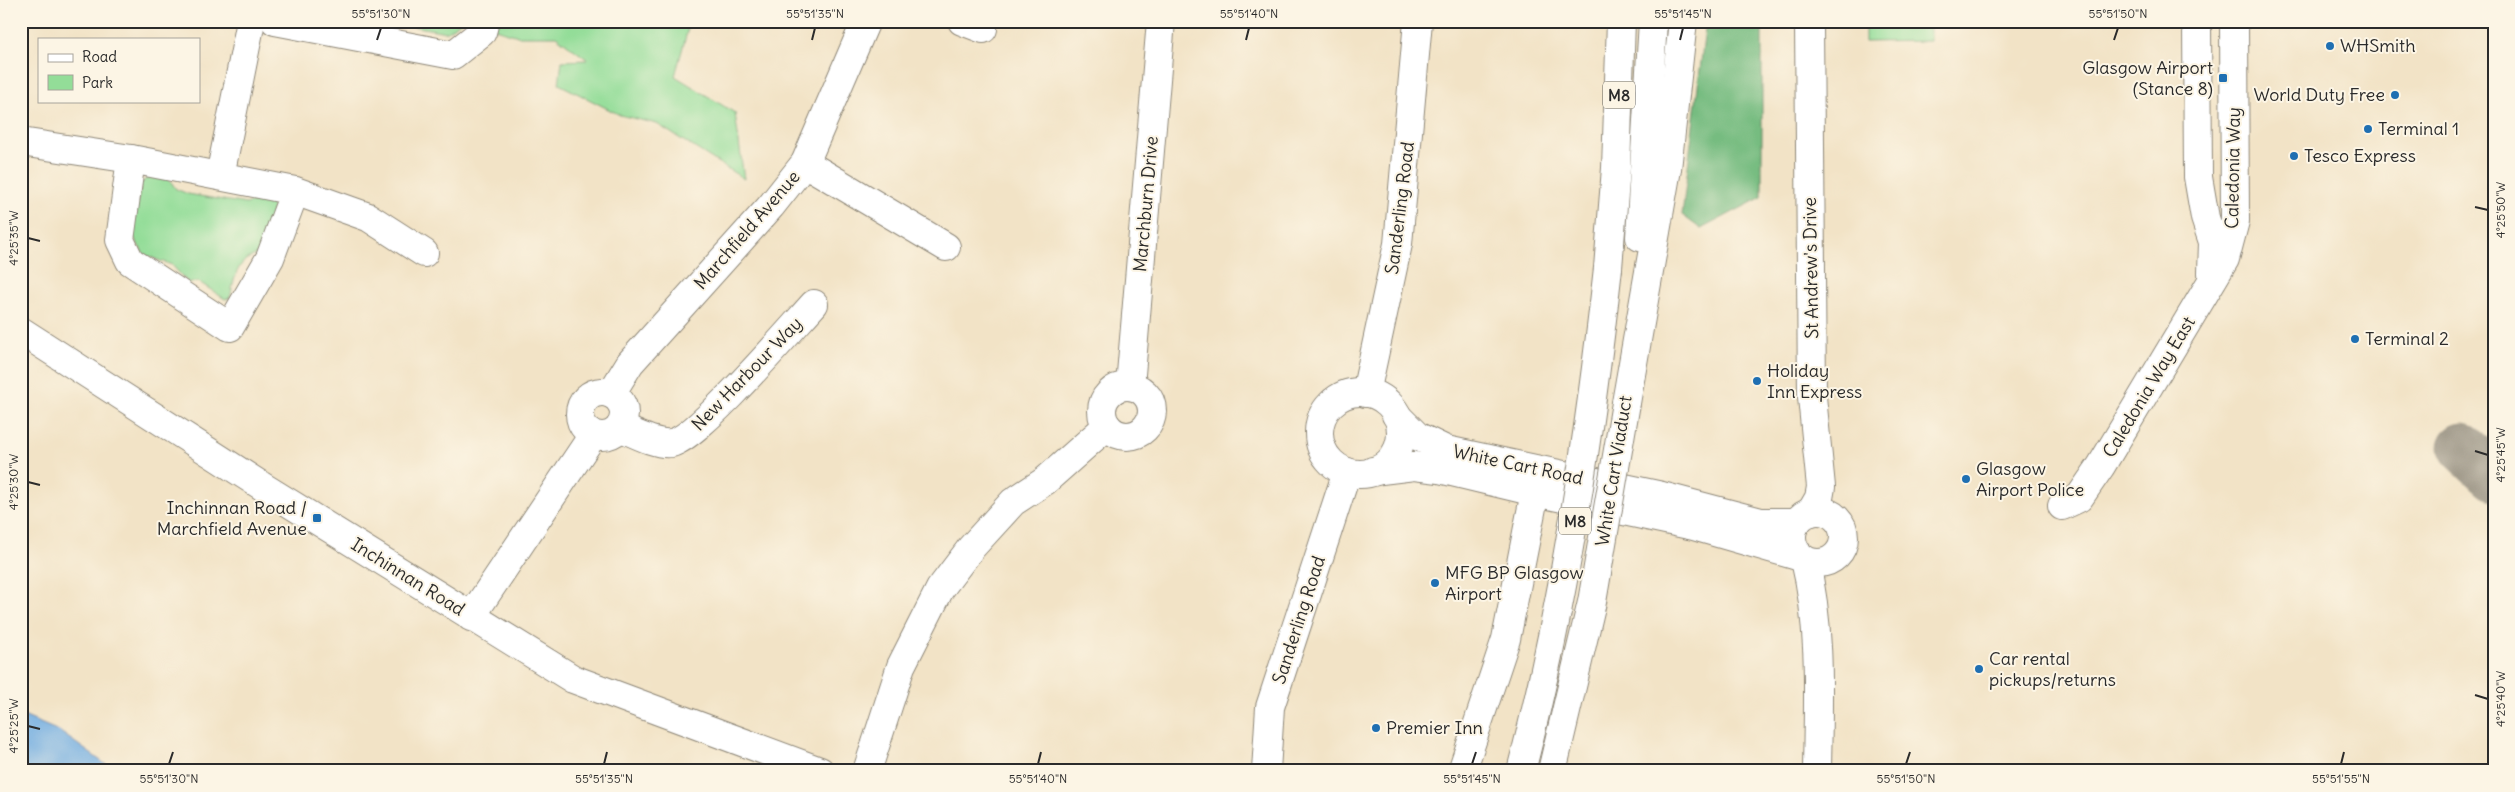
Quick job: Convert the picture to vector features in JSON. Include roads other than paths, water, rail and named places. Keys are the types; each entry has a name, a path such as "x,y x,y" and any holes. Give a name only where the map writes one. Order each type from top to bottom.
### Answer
{"main road":[{"path":"220,176 252,21"},
{"path":"275,21 453,55 484,27"},
{"name":"Marchfield Avenue","path":"611,394 630,363 772,206 805,163 866,21"},
{"name":"Marchburn Drive","path":"1130,386 1161,21"},
{"name":"Sanderling Road","path":"1366,393 1398,244 1418,21"},
{"name":"White Cart Viaduct","path":"1521,771 1553,637 1583,471 1608,268 1616,168 1621,21"},
{"name":"M8","path":"1653,21 1656,168"},
{"path":"1656,168 1683,21"},
{"name":"St Andrew's Drive","path":"1804,517 1819,498 1821,487 1812,397 1809,21"},
{"name":"Caledonia Way","path":"2197,21 2198,177 2205,218 2213,242 2211,284"},
{"name":"Caledonia Way","path":"2211,284 2225,259 2235,221 2234,21"},
{"path":"21,142 131,159 295,191 368,217 424,253"},
{"path":"131,159 120,240 130,261 230,327 270,258 295,191"},
{"path":"805,163 946,247"},
{"name":"White Cart Viaduct","path":"1552,771 1592,602 1626,403 1656,168"},
{"name":"Caledonia Way East","path":"2062,506 2079,498 2211,284"},
{"name":"New Harbour Way","path":"620,427 670,443 685,438 708,417 814,304"},
{"name":"Inchinnan Road","path":"21,331 471,617 573,679 820,771"},
{"path":"1130,386 1139,389 1150,401 1152,408 1149,424 1144,430 1130,436 1114,432 1107,426 1103,418 1104,400 1117,388 1130,386"},
{"path":"598,392 611,394 622,405 623,420 620,427 608,436 593,435 587,431 580,419 581,405 585,399 598,392"},
{"path":"1366,393 1386,401 1396,415 1400,425 1399,444 1389,461 1360,471 1338,468 1325,454 1319,438 1322,416 1337,399 1347,394 1366,393"},
{"name":"White Cart Road","path":"1396,415 1417,436 1446,450 1662,496 1761,522 1804,517"},
{"path":"867,771 901,666 940,590 970,548 1013,502 1045,481 1107,426"},
{"path":"471,617 593,435"},
{"name":"White Cart Road","path":"1360,471 1414,466 1431,468 1694,526 1803,559"},
{"name":"Sanderling Road","path":"1266,771 1270,707 1360,471"},
{"name":"White Cart Road","path":"1462,771 1506,639 1534,492"},
{"path":"1817,771 1818,646 1813,593 1803,559 1794,547 1792,539 1804,517 1829,513 1837,518 1845,534 1824,608 1818,646"},
{"path":"1803,559 1821,564 1829,562 1841,551"}],"water":[{"path":"21,715 59,731 115,771 21,771"}],"place":[{"name":"WHSmith","path":"2330,46"},
{"name":"Glasgow Airport (Stance 8)","path":"2223,78"},
{"name":"World Duty Free","path":"2395,95"},
{"name":"Terminal 1","path":"2368,129"},
{"name":"Tesco Express","path":"2294,156"},
{"name":"Terminal 2","path":"2355,339"},
{"name":"Holiday Inn Express","path":"1757,381"},
{"name":"Glasgow Airport Police","path":"1966,479"},
{"name":"Inchinnan Road / Marchfield Avenue","path":"317,518"},
{"name":"MFG BP Glasgow Airport","path":"1435,583"},
{"name":"Car rental pickups/returns","path":"1979,669"},
{"name":"Premier Inn","path":"1376,728"}]}
